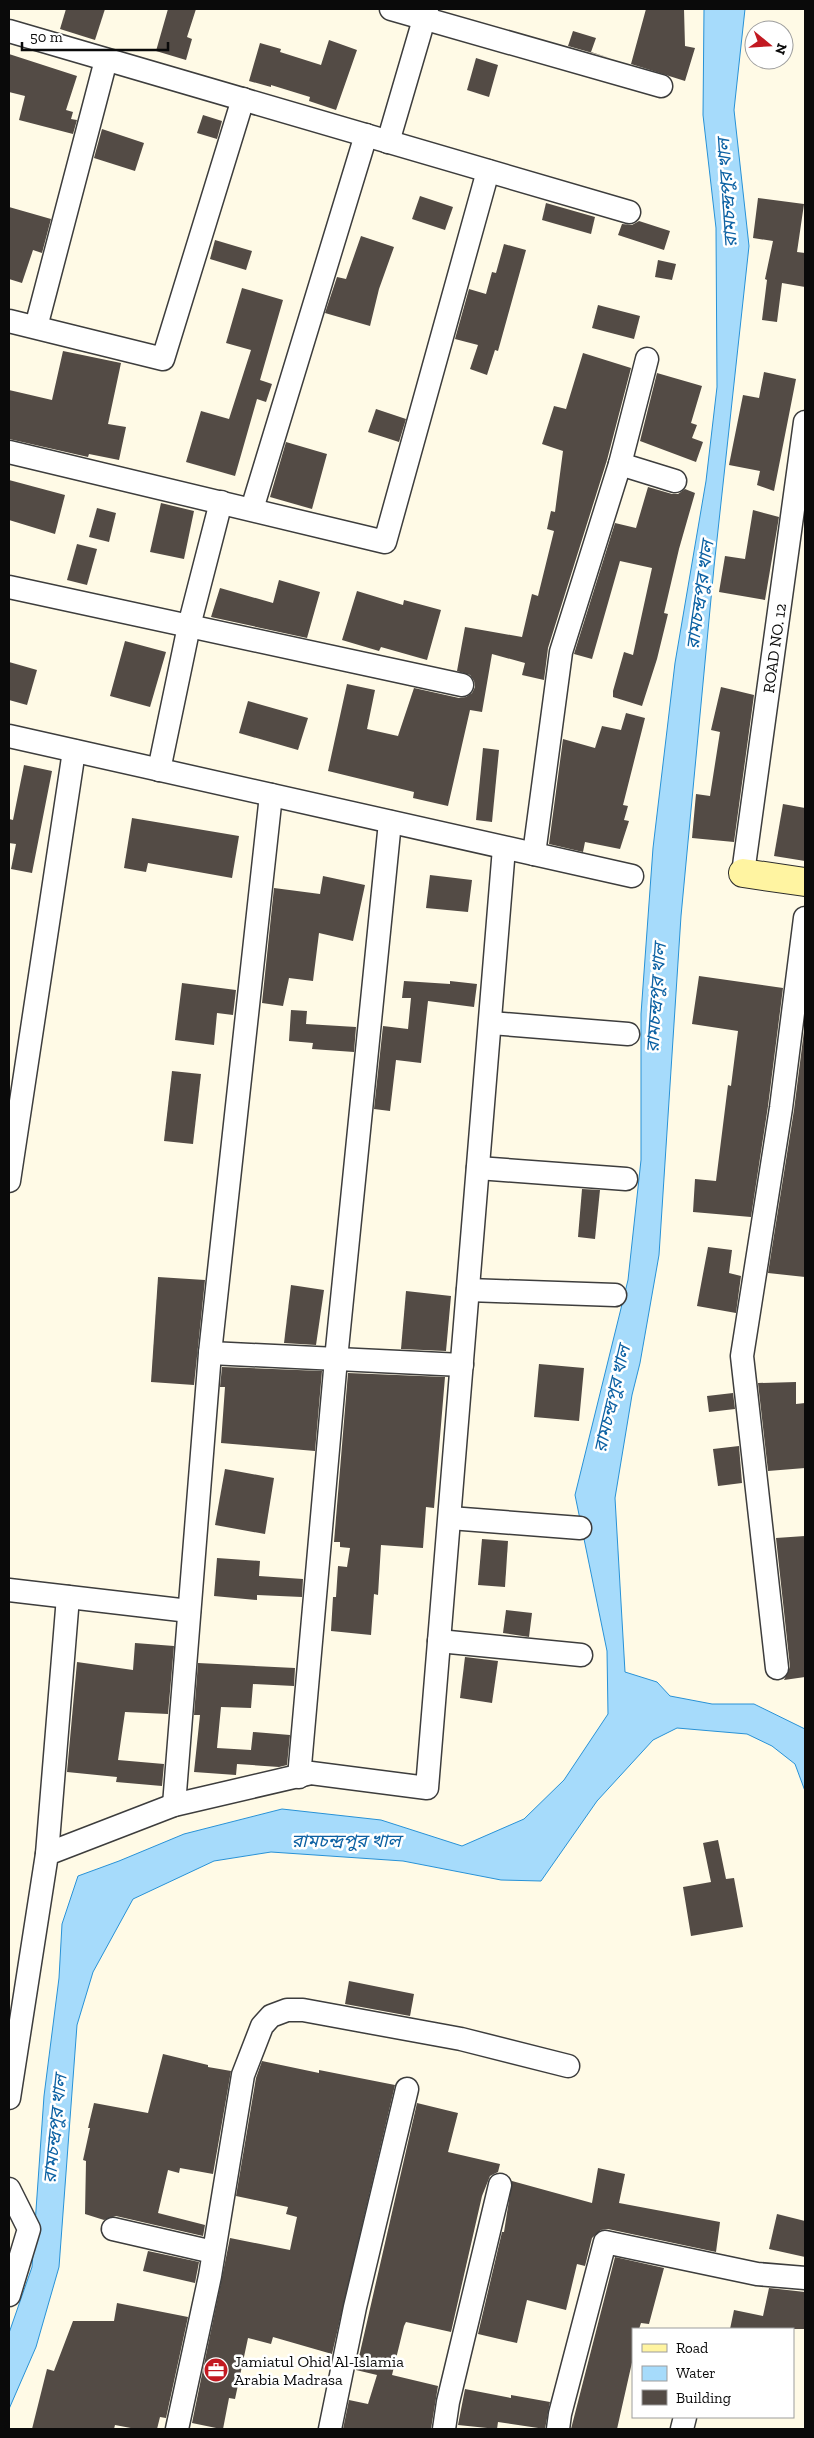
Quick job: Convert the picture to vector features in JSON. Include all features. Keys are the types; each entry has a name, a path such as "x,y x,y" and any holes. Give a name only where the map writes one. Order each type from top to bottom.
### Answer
{"street":[{"path":"391,9 426,14 661,86"},
{"path":"388,142 426,14"},
{"path":"9,31 629,212"},
{"path":"36,327 106,60"},
{"path":"9,321 163,359 243,99"},
{"path":"252,509 366,135"},
{"path":"9,452 385,542 488,171"},
{"path":"534,854 562,652 620,464 648,359"},
{"name":"ROAD NO. 12","path":"744,873 805,422"},
{"path":"620,464 675,481"},
{"path":"159,770 189,626 221,502"},
{"path":"9,587 462,685"},
{"path":"9,736 632,876"},
{"path":"9,1181 74,751"},
{"path":"174,1805 210,1353 272,795"},
{"path":"299,1777 336,1359 390,822"},
{"path":"47,1854 174,1805 311,1773 427,1788 504,848"},
{"path":"744,873 805,882"},
{"path":"777,1668 742,1356 781,1108 805,918"},
{"path":"490,1023 628,1034"},
{"path":"478,1168 626,1179"},
{"path":"468,1290 615,1295"},
{"path":"210,1353 462,1365"},
{"path":"450,1518 580,1528"},
{"path":"9,1590 189,1611"},
{"path":"9,2098 47,1854 68,1597"},
{"path":"439,1642 581,1655"},
{"path":"177,2429 213,2252 243,2075 262,2026 272,2016 287,2010 303,2010 461,2039 568,2066"},
{"path":"330,2429 355,2307 407,2089"},
{"path":"444,2429 500,2185"},
{"path":"9,2188 29,2229 9,2295"},
{"path":"113,2229 213,2252"},
{"path":"558,2429 560,2414 604,2242 757,2274 805,2278"}],"water":[{"name":"রামচন্দ্রপুর খাল","path":"704,9 745,9 734,110 749,246 714,567 681,916 659,1255 640,1363 632,1395 615,1498 625,1672 657,1682 670,1696 712,1704 754,1704 805,1729 805,1791 795,1764 772,1746 747,1734 677,1728 653,1740 597,1801 541,1881 501,1880 403,1861 271,1852 214,1861 133,1899 93,1972 77,2025 59,2267 36,2347 9,2409 9,2333 32,2267 44,2096 59,1978 62,1924 78,1876 184,1834 282,1809 381,1820 462,1846 524,1819 564,1780 608,1714 607,1651 575,1495 628,1280 641,1160 641,1014 653,848 675,663 706,481 717,387 716,228 703,115"}],"building":[{"path":"66,9 105,9 95,40 60,29"},
{"path":"168,9 196,9 187,37 192,39 186,60 156,51"},
{"path":"646,9 684,9 685,46 695,48 685,81 631,64"},
{"path":"573,31 596,38 591,52 610,58 568,46"},
{"path":"329,40 357,50 336,110 309,101 310,97 271,85 271,87 249,81 260,43 281,49 280,52 321,65"},
{"path":"9,54 77,76 66,110 73,112 71,119 77,120 73,134 19,120 25,96 9,92"},
{"path":"476,58 498,65 489,97 467,90"},
{"path":"203,115 222,121 217,139 197,133"},
{"path":"102,129 144,143 135,171 94,158"},
{"path":"420,196 453,207 445,230 412,219"},
{"path":"758,198 804,204 797,252 805,253 805,287 782,283 777,322 762,320 767,280 765,279 773,241 753,238"},
{"path":"546,203 595,217 591,234 542,220"},
{"path":"9,207 51,219 42,253 33,250 22,283 9,279"},
{"path":"639,221 670,231 664,250 618,235 622,224 632,225"},
{"path":"361,236 394,247 379,289 370,326 325,313 337,277 346,279"},
{"path":"215,240 252,251 246,270 210,259"},
{"path":"504,244 526,250 498,351 495,350 487,375 470,369 478,345 455,339 469,289 486,294 492,272 496,273"},
{"path":"658,260 676,264 672,280 655,277"},
{"path":"242,288 283,300 260,380 272,384 266,402 257,399 235,476 186,462 201,411 229,419 251,350 226,343"},
{"path":"598,305 640,316 634,339 592,328"},
{"path":"63,351 121,363 108,424 126,427 119,460 89,454 88,457 9,439 9,390 52,400"},
{"path":"583,353 631,368 607,460 548,648 544,680 522,675 525,663 492,654 482,712 470,710 448,806 413,798 414,792 328,771 347,684 375,690 367,729 398,736 414,688 459,698 466,697 472,693 475,687 470,675 457,671 465,627 522,637 532,594 538,596 554,531 547,529 551,511 555,512 563,451 542,444 554,406 566,409"},
{"path":"764,372 796,379 774,491 757,485 760,471 729,465 743,395 759,398"},
{"path":"657,373 702,386 691,423 697,425 692,438 703,442 696,462 640,441"},
{"path":"376,409 406,419 399,442 368,432"},
{"path":"286,442 327,454 312,509 270,497"},
{"path":"9,480 65,495 55,534 9,520"},
{"path":"648,487 672,494 678,494 685,489 695,493 664,613 668,614 657,659 642,706 613,697 613,691 624,652 633,655 652,568 620,561 592,659 574,654 615,523 636,528"},
{"path":"161,503 194,511 184,559 150,552"},
{"path":"97,508 116,513 109,542 89,537"},
{"path":"753,510 779,517 765,600 719,592 725,556 745,559"},
{"path":"77,544 97,549 87,585 67,580"},
{"path":"279,580 320,592 307,638 211,617 220,588 273,603"},
{"path":"357,591 403,605 404,600 441,610 427,660 381,647 379,651 342,640"},
{"path":"125,641 166,652 150,707 110,696"},
{"path":"9,662 37,670 27,705 9,700"},
{"path":"721,687 754,695 734,842 692,838 696,794 710,796 720,732 711,730"},
{"path":"248,701 308,718 298,750 239,733"},
{"path":"626,713 645,718 623,805 628,806 624,820 629,821 620,849 585,842 583,852 549,844 563,739 595,748 602,726 621,730"},
{"path":"483,748 499,750 492,822 476,820"},
{"path":"24,765 52,771 32,873 11,869 16,844 9,843 9,819 13,820"},
{"path":"783,804 805,808 805,861 774,856"},
{"path":"132,818 239,836 232,878 148,863 146,872 124,868"},
{"path":"430,875 472,880 468,912 426,908"},
{"path":"323,876 365,885 353,941 319,933 313,981 289,978 283,1006 262,1003 274,888 320,894"},
{"path":"699,976 783,988 751,1217 693,1212 695,1179 716,1181 728,1085 731,1086 738,1031 692,1024"},
{"path":"404,981 450,984 450,981 477,984 474,1007 428,1001 421,1063 396,1060 390,1111 374,1109 383,1026 408,1029 411,998 402,998"},
{"path":"182,983 236,990 233,1015 217,1013 214,1045 175,1040"},
{"path":"291,1010 307,1011 306,1024 356,1027 354,1052 312,1049 313,1043 289,1041"},
{"path":"805,1023 805,1277 768,1273 794,1110"},
{"path":"172,1071 201,1074 193,1144 164,1141"},
{"path":"582,1189 600,1190 595,1239 578,1237"},
{"path":"708,1247 732,1250 729,1273 741,1276 736,1313 697,1306"},
{"path":"158,1277 205,1280 194,1385 151,1382"},
{"path":"291,1285 324,1290 316,1345 284,1343"},
{"path":"406,1291 451,1296 446,1351 401,1349"},
{"path":"539,1364 584,1368 579,1421 534,1417"},
{"path":"222,1367 322,1371 315,1451 221,1443 225,1387 220,1387"},
{"path":"348,1373 445,1377 434,1508 426,1507 423,1548 381,1545 378,1595 374,1594 371,1635 331,1631 333,1597 336,1597 338,1566 347,1567 350,1548 340,1547 340,1542 334,1542"},
{"path":"796,1382 796,1404 805,1403 805,1468 768,1471 758,1383"},
{"path":"733,1393 735,1409 709,1412 707,1396"},
{"path":"739,1446 742,1483 718,1486 713,1449"},
{"path":"225,1469 274,1478 265,1534 215,1525"},
{"path":"805,1536 805,1677 784,1680 790,1667 776,1538"},
{"path":"482,1539 508,1541 505,1587 478,1585"},
{"path":"217,1558 260,1561 259,1576 303,1579 302,1597 257,1595 257,1600 214,1596"},
{"path":"506,1610 532,1613 529,1637 503,1633"},
{"path":"135,1643 174,1646 168,1714 125,1712 118,1760 164,1764 162,1786 116,1782 117,1777 67,1772 77,1662 133,1670"},
{"path":"465,1657 498,1661 492,1703 460,1698"},
{"path":"198,1663 295,1668 294,1686 253,1684 251,1708 221,1707 217,1748 251,1750 253,1732 290,1735 287,1765 279,1767 237,1764 236,1775 194,1772 200,1715 194,1715"},
{"path":"718,1840 726,1879 734,1878 743,1927 691,1936 683,1887 711,1882 703,1843"},
{"path":"349,1981 414,1994 410,2016 345,2004"},
{"path":"163,2054 208,2065 208,2067 231,2071 213,2174 180,2168 179,2173 168,2170 158,2213 205,2225 203,2236 116,2216 104,2220 85,2214 86,2161 83,2160 94,2103 148,2113"},
{"path":"262,2061 319,2073 319,2070 395,2085 332,2354 273,2337 271,2344 248,2338 235,2399 229,2398 223,2429 221,2429 192,2423 230,2238 290,2250 297,2217 286,2214 288,2207 236,2196 256,2078"},
{"path":"417,2103 458,2113 448,2152 500,2164 498,2172 490,2176 482,2196 451,2332 406,2322 404,2326 392,2375 438,2386 431,2429 343,2429 349,2400 368,2404 377,2375 356,2370"},
{"path":"598,2168 625,2174 619,2203 720,2222 716,2252 608,2229 601,2230 592,2238 585,2266 577,2264 566,2310 527,2300 517,2343 478,2334 502,2232 504,2232 512,2181 592,2203"},
{"path":"777,2214 805,2221 805,2257 769,2249"},
{"path":"148,2251 199,2262 195,2283 143,2271"},
{"path":"615,2257 664,2268 649,2324 641,2323 639,2328 632,2328 632,2362 617,2429 571,2429"},
{"path":"769,2288 805,2292 805,2329 730,2328 734,2310 763,2316"},
{"path":"117,2303 188,2317 166,2418 160,2417 157,2429 136,2429 115,2425 114,2429 32,2429 47,2369 54,2371 73,2321 114,2321"},
{"path":"465,2389 511,2398 511,2395 550,2402 545,2429 498,2422 497,2429 458,2425"}],"place":[{"name":"Jamiatul Ohid Al-Islamia Arabia Madrasa","path":"216,2370"}]}
